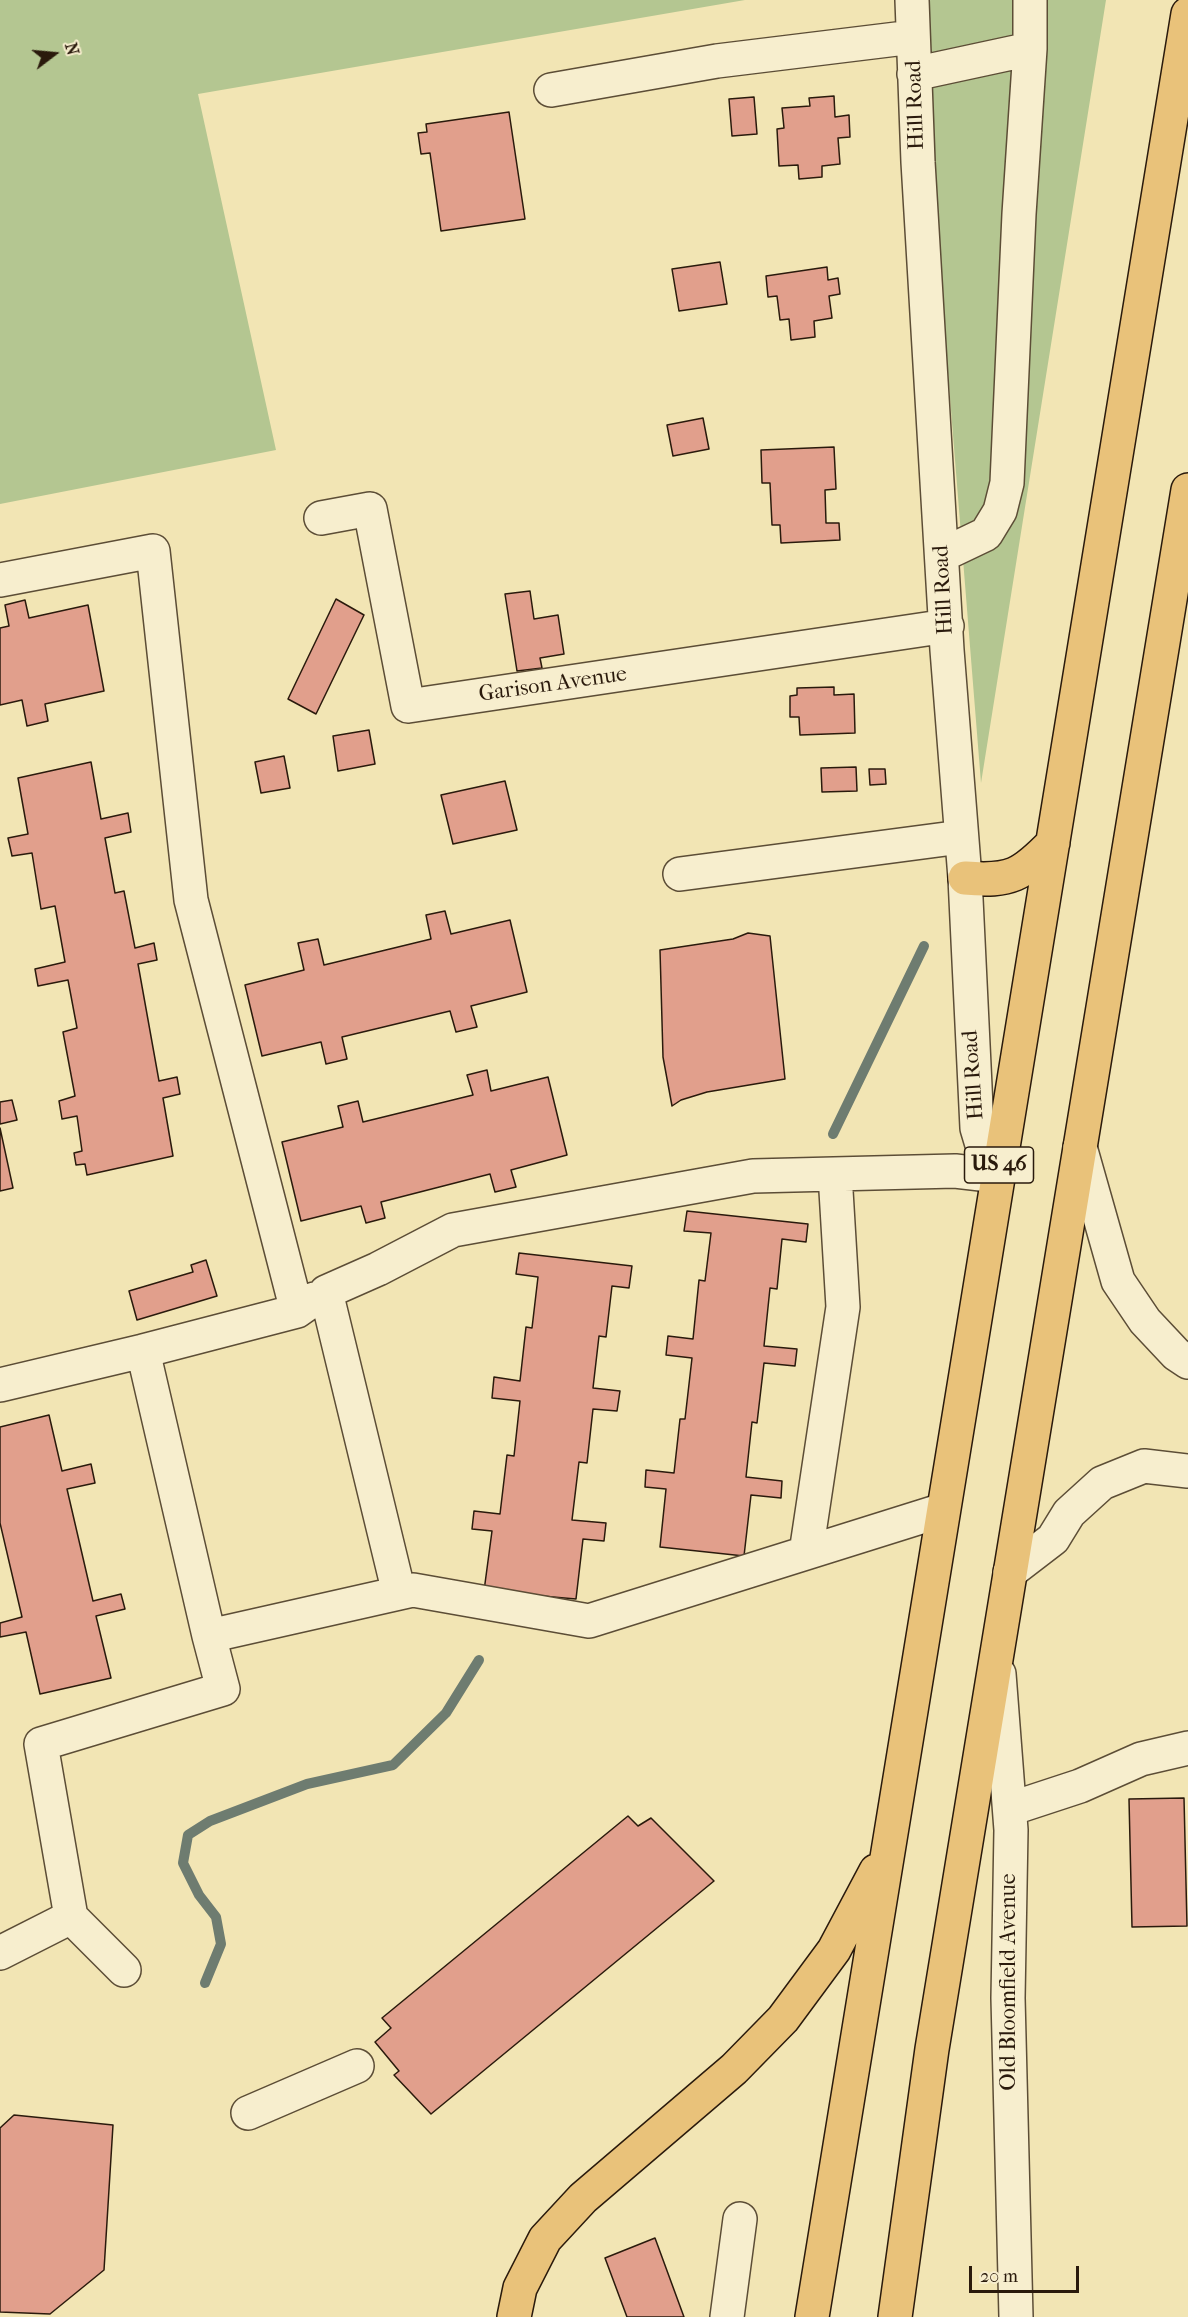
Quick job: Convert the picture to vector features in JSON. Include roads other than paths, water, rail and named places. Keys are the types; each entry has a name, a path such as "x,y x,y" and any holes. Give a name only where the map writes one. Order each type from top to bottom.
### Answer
{"highway":[{"name":"US 46","path":"812,2317 1188,14"},
{"path":"895,2317 932,2049 1188,490"},
{"path":"965,878 990,880 1010,876 1029,867 1053,843"},
{"path":"514,2317 520,2288 544,2239 583,2198 734,2069 783,2019 834,1950 888,1849"}],"street":[{"name":"Hill Road","path":"912,0 914,74 942,555 965,878 977,1128 986,1158 998,1176"},
{"path":"942,555 986,534 1000,511 1007,483 1019,214 1030,49 1030,0"},
{"path":"551,90 717,61 913,37"},
{"path":"914,74 1030,49"},
{"name":"Garison Avenue","path":"321,518 370,508 408,706 947,626"},
{"path":"0,580 153,551 191,900 297,1311"},
{"path":"680,874 961,837"},
{"path":"1080,1147 1118,1281 1145,1320 1176,1354 1188,1362"},
{"path":"0,1385 297,1311 326,1292 378,1269 453,1230 753,1176 955,1171 998,1176"},
{"path":"806,1553 843,1307 835,1174"},
{"path":"326,1292 399,1593"},
{"path":"124,1970 71,1917 41,1744 223,1689 143,1351"},
{"path":"1010,1572 1053,1539 1069,1513 1102,1482 1144,1466 1188,1471"},
{"path":"209,1636 412,1590 589,1622 943,1510"},
{"name":"Old Bloomfield Avenue","path":"997,1647 1011,1830 1008,2010 1016,2317"},
{"path":"1010,1809 1080,1786 1141,1759 1188,1748"},
{"path":"0,1953 71,1917"},
{"path":"248,2113 357,2066"},
{"path":"727,2317 740,2219"}],"waterway":[{"path":"833,1134 924,946"},
{"path":"205,1983 221,1944 216,1917 199,1895 183,1863 188,1835 210,1821 307,1784 393,1765 446,1713 479,1660"}]}
